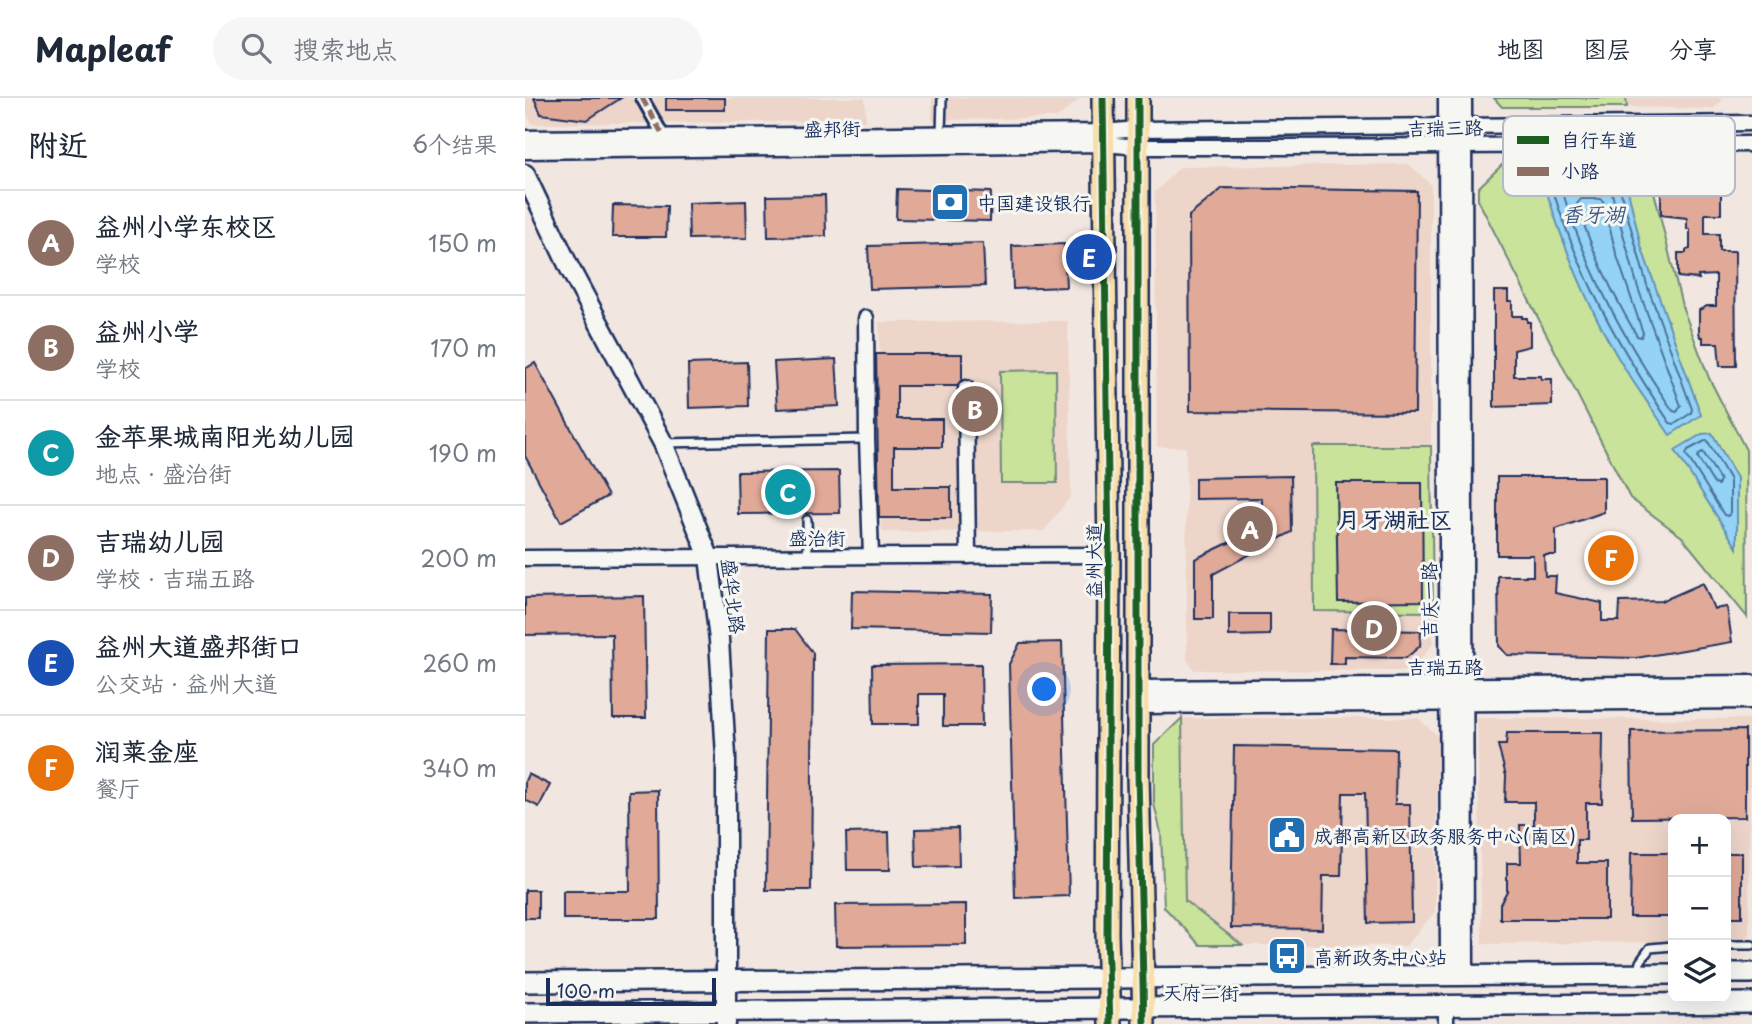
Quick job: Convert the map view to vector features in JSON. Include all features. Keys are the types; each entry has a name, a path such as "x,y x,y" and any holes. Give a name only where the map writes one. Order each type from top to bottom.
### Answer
{"main road":[{"name":"益州大道","path":"1103,98 1109,555 1110,1016"},
{"path":"1138,98 1139,697 1144,1016"},
{"path":"1731,973 1752,973"},
{"name":"天府二街","path":"525,982 1668,974"},
{"name":"天府二街","path":"525,1013 725,1018 1446,1015 1752,1003"}],"street":[{"path":"642,98 664,137"},
{"name":"吉庆一路","path":"1448,98 1455,126 1457,975"},
{"name":"吉庆一路","path":"1455,126 1462,98"},
{"name":"吉瑞三路","path":"1138,138 1503,126"},
{"name":"盛邦街","path":"525,138 941,134 1103,138"},
{"name":"盛邦街","path":"525,151 1138,138"},
{"name":"吉瑞三路","path":"1138,138 1503,146"},
{"name":"盛华北路","path":"525,174 569,267 663,443 709,557 719,640 726,756 725,1018"},
{"path":"866,318 871,556"},
{"path":"966,388 968,556"},
{"name":"盛治街","path":"525,558 1109,555"},
{"name":"吉瑞五路","path":"1139,697 1456,694 1752,685"},
{"name":"吉瑞五路","path":"1456,694 1752,699"}],"lane":[{"path":"941,98 941,134"},
{"path":"663,443 867,439"},
{"path":"807,520 808,557"},
{"path":"1731,945 1752,944"},
{"path":"1639,974 1640,962 1650,948 1668,946"}],"shaded area":[{"path":"525,98 865,98 866,121 532,124 525,111"},
{"path":"932,98 1081,98 1057,118 932,120"},
{"path":"1626,98 1725,98 1713,109 1627,107"},
{"path":"1409,164 1431,185 1431,446 1314,446 1314,610 1433,612 1433,644 1411,671 1194,670 1187,660 1186,447 1157,447 1155,192 1180,167"},
{"path":"1068,321 1071,496 1044,531 882,532 879,322"},
{"path":"1182,718 1418,718 1438,736 1435,912 1406,946 1242,945 1185,901"},
{"path":"1477,718 1750,719 1749,942 1731,942 1731,814 1668,814 1668,942 1482,944"}],"green space":[{"path":"1494,98 1626,98 1627,107 1502,107"},
{"path":"1503,164 1503,196 1655,196 1682,306 1709,378 1746,450 1747,617 1682,537 1630,498 1478,200 1478,188"},
{"path":"1056,370 1057,483 1001,483 1000,371"},
{"path":"1313,446 1431,446 1433,612 1314,611"},
{"path":"1182,718 1185,901 1242,945 1200,945 1164,907 1161,833 1154,804 1154,745"}],"water":[{"name":"香牙湖","path":"1548,196 1629,196 1641,246 1701,415 1670,435 1611,346 1587,298"},
{"path":"1712,433 1737,478 1737,548 1675,450 1702,434"}],"building":[{"path":"534,98 621,98 587,120 541,114"},
{"path":"666,98 725,98 725,110 666,110"},
{"path":"1223,188 1417,191 1415,413 1190,411 1189,216"},
{"path":"897,189 991,192 990,221 896,219"},
{"path":"825,195 826,236 768,237 767,196"},
{"path":"1661,196 1721,196 1721,214 1705,214 1705,234 1719,234 1719,251 1735,251 1736,366 1720,366 1718,343 1703,343 1703,337 1700,337 1699,310 1716,306 1716,275 1698,276 1699,279 1678,277 1678,253 1686,253 1686,250 1690,249 1687,218 1661,215"},
{"path":"746,201 747,238 689,239 688,203"},
{"path":"613,205 667,206 666,237 612,237"},
{"path":"983,243 985,286 870,289 868,246"},
{"path":"1064,244 1066,287 1013,289 1012,246"},
{"path":"1494,291 1508,291 1508,301 1512,301 1512,316 1522,316 1530,322 1530,346 1514,350 1514,376 1541,376 1541,379 1552,379 1552,405 1494,407"},
{"path":"876,354 962,354 962,379 957,386 897,386 897,419 942,419 942,447 894,447 894,487 951,487 951,518 879,518"},
{"path":"836,359 839,406 777,409 774,362"},
{"path":"747,362 748,406 689,408 688,364"},
{"path":"535,363 608,496 561,522 525,456 525,369"},
{"path":"839,471 840,513 738,514 737,472"},
{"path":"1291,476 1292,532 1213,574 1213,619 1195,619 1195,559 1262,527 1262,498 1195,499 1195,478"},
{"path":"1497,477 1604,477 1604,512 1556,529 1556,555 1544,555 1545,576 1556,576 1555,593 1602,603 1602,621 1619,621 1620,602 1662,601 1703,583 1714,609 1727,607 1732,642 1636,658 1507,655 1499,646 1498,576 1533,576 1533,555 1497,555"},
{"path":"1336,483 1422,483 1423,601 1338,602"},
{"path":"852,591 992,594 991,632 851,629"},
{"path":"644,596 646,718 613,718 612,634 525,635 525,598"},
{"path":"1229,614 1270,614 1270,635 1229,636"},
{"path":"769,629 795,629 813,653 811,890 766,890"},
{"path":"1331,629 1421,631 1420,646 1406,658 1345,657 1345,664 1330,664"},
{"path":"1062,642 1069,896 1015,898 1009,664 1020,643"},
{"path":"981,664 982,726 943,726 943,694 919,694 919,724 873,724 872,665"},
{"path":"1745,730 1745,817 1731,817 1731,814 1668,814 1668,818 1632,818 1631,731"},
{"path":"1507,733 1603,733 1602,803 1586,803 1586,840 1577,840 1577,863 1607,863 1607,919 1500,919 1500,904 1507,891 1507,863 1521,863 1520,825 1534,825 1534,802 1505,802 1506,776 1498,745 1506,745"},
{"name":"成都高新区政务服务中心(南区)","path":"1234,746 1396,749 1395,804 1410,804 1412,922 1368,923 1365,793 1343,793 1341,876 1323,876 1322,929 1231,928"},
{"path":"528,774 550,785 539,807 525,800 525,781"},
{"path":"658,790 659,919 563,919 563,891 630,891 629,791"},
{"path":"958,828 959,866 916,867 915,829"},
{"path":"889,832 890,870 847,870 846,833"},
{"path":"1631,853 1668,853 1668,917 1630,917"},
{"path":"1731,853 1742,853 1742,917 1731,917"},
{"path":"525,890 538,890 538,918 525,918"},
{"path":"966,904 966,945 836,946 835,905"}],"marked path":[{"path":"642,98 664,137"}],"cycle path":[{"path":"1103,98 1109,555 1107,934 1110,1024"},
{"path":"1138,98 1138,776 1144,1024"}],"place":[{"name":"中国建设银行","path":"950,202"},
{"name":"益州大道盛邦街口","path":"1089,257"},
{"name":"益州小学","path":"975,409"},
{"name":"金苹果城南阳光幼儿园","path":"788,492"},
{"name":"益州小学东校区","path":"1250,529"},
{"name":"润莱金座","path":"1611,558"},
{"name":"吉瑞幼儿园","path":"1374,628"},
{"name":"成都高新区政务服务中心(南区)","path":"1287,835"},
{"name":"高新政务中心站","path":"1287,956"}],"district":[{"name":"月牙湖社区","path":"1395,518"}]}
